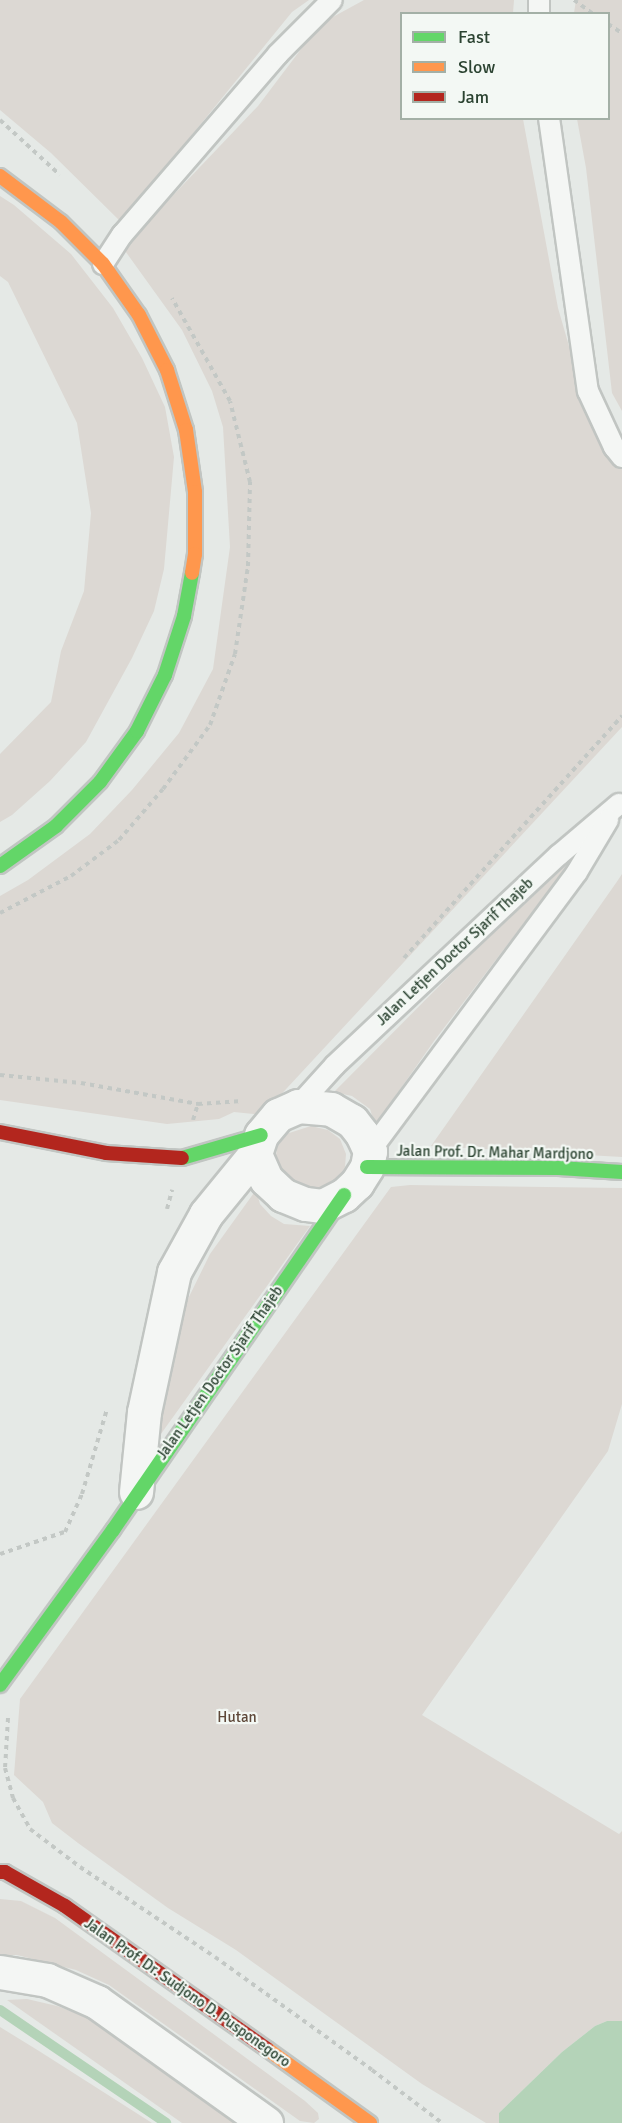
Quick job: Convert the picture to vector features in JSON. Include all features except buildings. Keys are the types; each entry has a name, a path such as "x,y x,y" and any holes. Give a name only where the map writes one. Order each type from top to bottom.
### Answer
{"street":[{"path":"0,176 61,222 103,264 139,315 162,361 186,430 195,492 195,555 184,616 165,675 137,731 106,773 56,826 0,866"},
{"path":"0,1132 106,1153 182,1158 258,1144 278,1115 298,1106 331,1108 352,1121 362,1134 368,1159 357,1183 344,1194 322,1206 305,1204 283,1195 266,1179 258,1144"},
{"name":"Jalan Letjen Doctor Sjarif Thajeb","path":"136,1492 144,1412 174,1272 206,1214 258,1144"},
{"name":"Jalan Prof. Dr. Mahar Mardjono","path":"368,1159 622,1173"},
{"name":"Jalan Letjen Doctor Sjarif Thajeb","path":"0,1685 113,1530 136,1492 344,1194"},
{"name":"Jalan Prof. Dr. Sudjono D. Pusponegoro","path":"2,1868 65,1906 359,2120"},
{"path":"0,1972 47,1980 97,2002 266,2123"}],"lane":[{"path":"103,264 122,235 278,54 332,0"},
{"path":"549,120 588,391 614,447 622,457"},
{"name":"Jalan Letjen Doctor Sjarif Thajeb","path":"298,1106 344,1057 559,855 620,802"},
{"name":"Jalan Letjen Doctor Sjarif Thajeb","path":"368,1159 577,872 620,802"}],"path":[{"path":"574,0 590,12"},
{"path":"401,962 622,716"},
{"path":"0,1075 81,1083 198,1104 245,1101"},
{"path":"165,1214 198,1104"},
{"path":"60,1541 82,1494 109,1404"},
{"path":"0,1554 66,1531 113,1530"},
{"path":"5,1712 9,1721 4,1742 5,1768 13,1798 30,1829 80,1867 298,2017 442,2123"}],"green space":[{"path":"0,0 309,0 292,12 121,222 51,153 0,110"},
{"path":"364,0 514,0 513,12 400,12 400,120 523,120 558,308 584,398 608,453 622,469 622,727 262,1115 234,1112 219,1119 167,1124 0,1100 0,896 28,880 90,834 132,790 179,733 213,669 230,547 223,427 212,391 182,330 123,248 258,106 320,24"},
{"path":"576,0 622,0 622,411 612,393 586,168 577,120 610,120 610,12 574,12"},
{"path":"0,196 14,205 71,254 113,308 142,358 165,407 174,457 164,569 154,611 132,658 86,742 50,781 12,815 0,822 0,754 51,702 61,651 84,591 91,513 77,423 8,282 0,276"},
{"path":"572,860 434,1041 375,1125 370,1109 352,1096 334,1092 472,953"},
{"path":"622,874 622,1157 431,1146 616,883"},
{"path":"311,1126 328,1130 340,1139 346,1154 345,1167 339,1178 330,1184 312,1189 281,1178 275,1164 277,1147 286,1134"},
{"name":"Hutan","path":"410,1185 622,1188 622,1404 608,1451 422,1715 619,1834 622,1831 622,2021 607,2021 595,2026 562,2052 499,2113 499,2123 486,2123 422,2084 236,1950 168,1908 52,1823 43,1802 14,1775 20,1699 391,1187"},
{"path":"256,1190 260,1204 271,1216 284,1224 310,1226 148,1452 184,1307 210,1254"},
{"path":"0,1899 21,1901 55,1918 305,2101 318,2113 319,2119 314,2123 300,2121 109,1985 76,1970 17,1955 0,1955"},
{"path":"27,1999 57,2006 87,2017 137,2049 240,2123 182,2123 7,2000"},
{"path":"0,2027 39,2051 152,2123 0,2123"}],"shaded area":[{"path":"607,2021 622,2021 622,2123 499,2123 499,2113 562,2052 595,2026"}],"waterway":[{"path":"0,2010 166,2123"}],"traffic: fast":[{"path":"0,866 56,826 100,782 137,731 165,675 184,616 192,573"},
{"path":"182,1158 261,1135"},
{"path":"367,1167 559,1168 622,1172"},
{"path":"0,1685 113,1530 344,1195"}],"traffic: slow":[{"path":"0,176 61,222 103,264 139,315 167,370 186,430 195,492 195,554 192,573"},
{"path":"267,2049 370,2123"}],"traffic: jam":[{"path":"0,1132 106,1153 182,1158"},
{"path":"0,1872 5,1872 65,1906 267,2049"}]}
